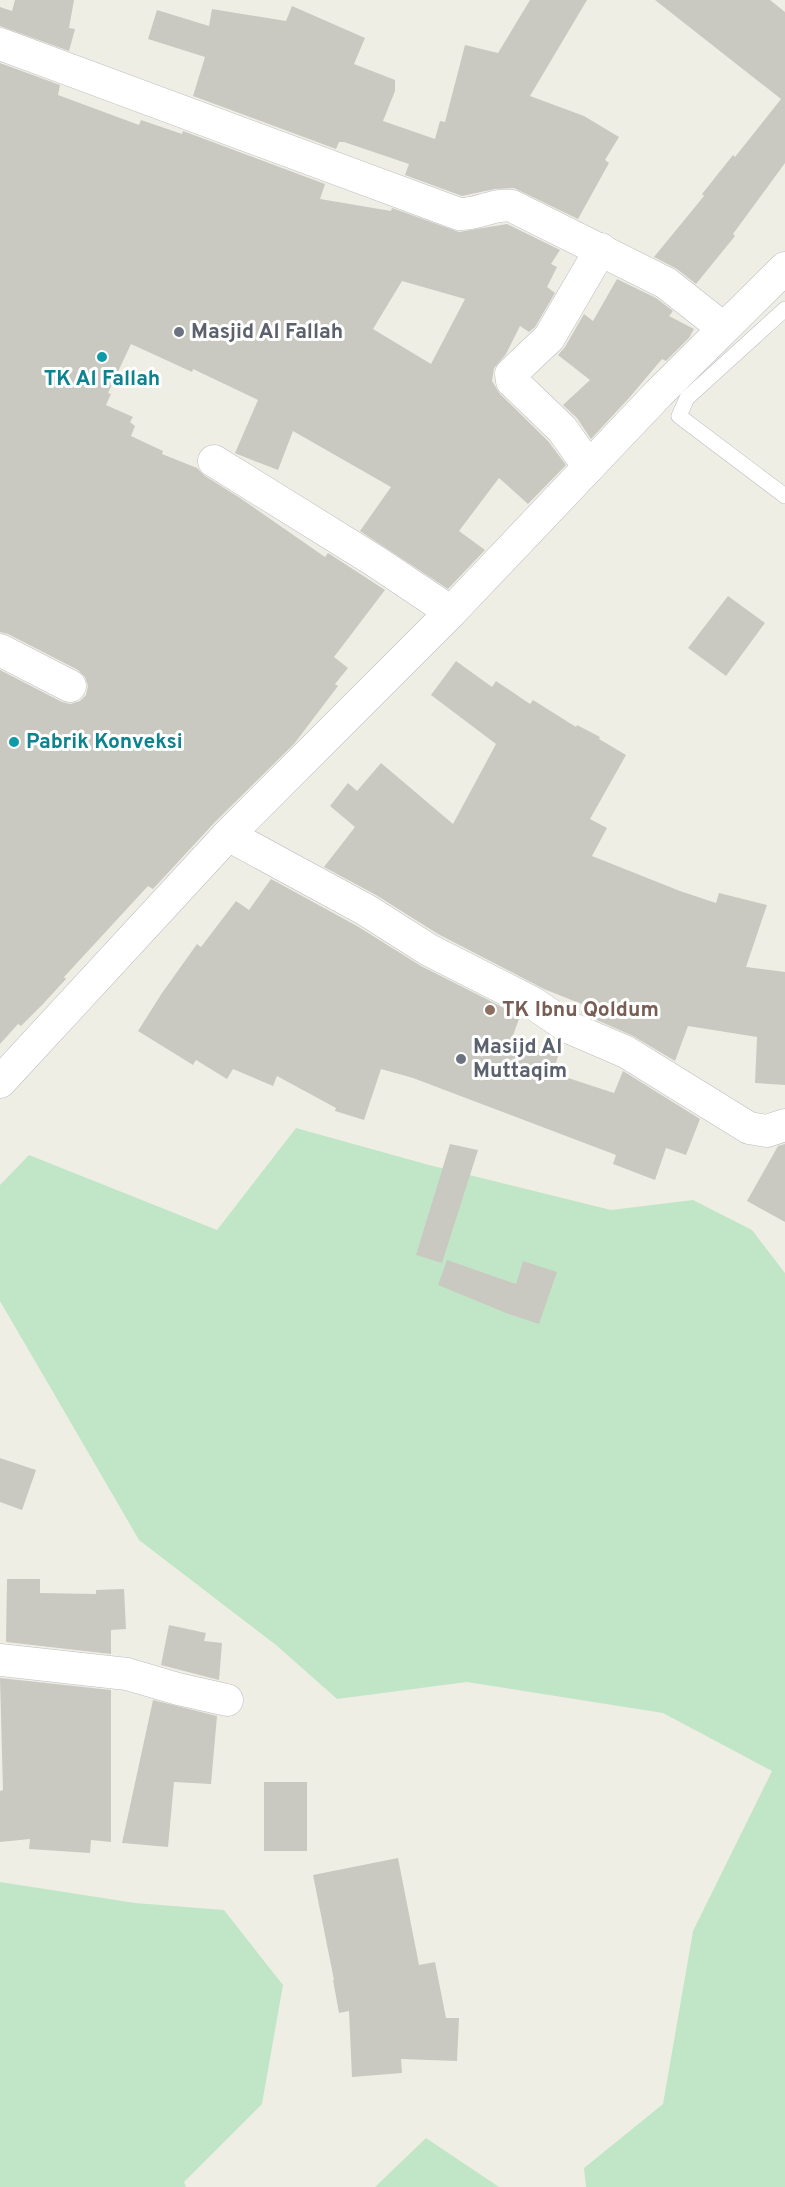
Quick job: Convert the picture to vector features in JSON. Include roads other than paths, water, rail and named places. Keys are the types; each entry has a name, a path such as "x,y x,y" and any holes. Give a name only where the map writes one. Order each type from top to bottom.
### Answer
{"street":[{"path":"0,44 459,214 472,215 502,204 512,206 666,283 723,328"},
{"path":"589,467 562,429 512,381 511,374 549,338 600,249"},
{"path":"0,1082 228,835 451,612 723,328 785,268"},
{"path":"214,460 375,561 451,612"},
{"path":"0,650 70,686"},
{"path":"228,835 366,910 429,950 533,1003 568,1028 626,1052 749,1128 779,1133"},
{"path":"0,1660 127,1674 227,1701"}],"lane":[{"path":"785,309 687,398 679,416 785,496"}],"place":[{"name":"Masjid Al Fallah","path":"179,332"},
{"name":"TK Al Fallah","path":"102,357"},
{"name":"Pabrik Konveksi","path":"14,742"},
{"name":"TK Ibnu Qoldum","path":"490,1010"},
{"name":"Masijd Al Muttaqim","path":"461,1059"}]}
